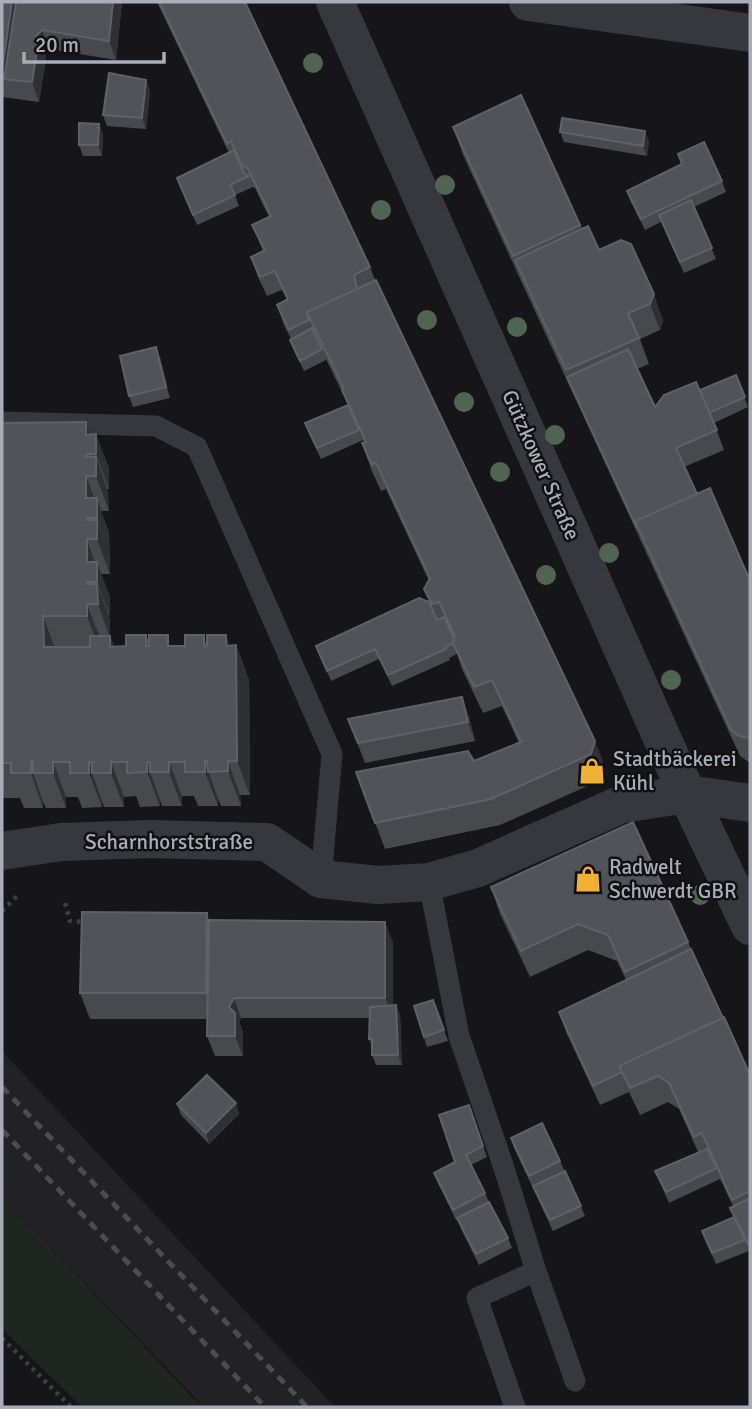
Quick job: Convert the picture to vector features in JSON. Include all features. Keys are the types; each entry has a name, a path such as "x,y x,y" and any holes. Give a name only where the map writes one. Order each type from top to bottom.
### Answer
{"street":[{"name":"Gützkower Straße","path":"335,2 687,794 750,926"},
{"path":"528,2 750,33"},
{"name":"Scharnhorststraße","path":"2,851 61,842 267,842 321,879 378,885 429,882 478,868 622,804 687,794 750,803"}],"lane":[{"path":"2,422 156,426 197,447 332,754 321,879"},
{"path":"429,882 459,1036 575,1381"},
{"path":"515,1407 477,1298 537,1271"}],"path":[{"path":"65,903 70,921 98,922"},
{"path":"2,1338 71,1407"}],"shaded area":[{"path":"2,1051 335,1407 204,1407 2,1196"},
{"path":"2,1196 204,1407 82,1407 2,1329"}],"building":[{"path":"2,2 12,2 2,70"},
{"path":"16,2 113,2 109,41 42,30 36,36 39,38 32,82 4,79"},
{"path":"159,2 245,2 370,267 354,275 357,289 307,312 309,320 289,330 277,305 288,299 275,271 260,277 251,257 265,250 252,225 271,216 231,141 227,144"},
{"path":"109,73 146,80 142,118 103,115"},
{"path":"521,95 580,225 513,256 453,127"},
{"path":"562,118 645,131 643,146 560,132"},
{"path":"79,123 99,124 98,145 79,145"},
{"path":"704,142 722,181 641,219 627,191 682,164 678,154"},
{"path":"234,150 244,173 249,176 230,185 235,195 193,215 177,178"},
{"path":"691,200 712,248 680,262 659,215"},
{"path":"588,226 599,250 621,240 631,244 654,294 650,304 628,313 639,338 566,370 515,260"},
{"path":"376,280 595,741 591,754 491,799 375,823 356,772 468,751 474,761 521,742 492,680 474,687 453,643 455,636 439,602 432,604 424,589 430,578 376,463 372,465 362,443 366,442 342,390 344,389 307,312"},
{"path":"312,328 322,349 300,361 290,340"},
{"path":"156,347 166,387 129,396 120,356"},
{"path":"628,349 655,407 664,395 696,382 717,430 676,448 697,494 635,521 637,528 567,377"},
{"path":"736,375 745,397 709,413 700,390"},
{"path":"348,405 359,430 317,448 305,423"},
{"path":"86,422 86,435 96,434 96,454 86,454 86,457 96,457 96,476 86,476 86,498 97,498 97,518 87,518 97,520 97,539 87,539 87,562 97,562 97,582 87,584 97,584 98,604 87,604 87,616 43,616 44,647 90,647 90,636 110,636 110,647 126,646 126,635 146,635 146,646 149,646 149,635 168,635 168,646 185,646 185,635 204,635 204,646 207,646 207,635 226,635 226,646 236,645 237,761 228,761 228,771 208,772 205,761 205,772 185,772 185,762 169,762 169,772 150,772 150,762 147,762 147,772 127,773 127,762 111,762 111,773 92,773 92,762 89,762 89,773 70,773 70,762 53,762 53,773 33,773 31,762 31,773 11,773 11,763 2,763 2,423"},
{"path":"710,488 750,581 750,738 739,736 731,730 635,521"},
{"path":"419,598 429,602 437,620 444,617 454,638 453,643 445,647 446,649 388,675 375,649 327,671 316,646"},
{"path":"462,697 468,722 358,743 348,719"},
{"path":"633,822 688,942 625,972 608,935 578,924 521,951 491,887"},
{"path":"82,912 207,913 206,993 80,993"},
{"path":"209,920 385,922 385,998 234,998 229,1007 235,1013 235,1036 207,1036"},
{"path":"691,949 723,1018 619,1066 622,1072 593,1086 559,1012"},
{"path":"433,1000 444,1030 424,1037 414,1006"},
{"path":"396,1005 398,1055 372,1055 372,1039 369,1039 370,1007"},
{"path":"724,1017 750,1075 750,1191 732,1200 702,1133 694,1137 669,1083 658,1076 630,1088 619,1066"},
{"path":"207,1075 236,1103 206,1133 177,1104"},
{"path":"469,1105 483,1146 466,1155 485,1193 453,1210 434,1173 455,1162 439,1115"},
{"path":"542,1123 560,1161 529,1176 511,1138"},
{"path":"707,1149 717,1168 666,1192 655,1171"},
{"path":"565,1171 581,1206 550,1220 533,1186"},
{"path":"750,1198 750,1247 730,1208"},
{"path":"489,1202 508,1238 476,1254 457,1218"},
{"path":"734,1217 745,1240 712,1253 702,1231"}],"railway":[{"path":"2,1087 307,1407"},
{"path":"2,1130 265,1407"}],"place":[{"name":"Stadtbäckerei Kühl","path":"592,771"},
{"name":"Radwelt Schwerdt GBR","path":"588,879"}]}
